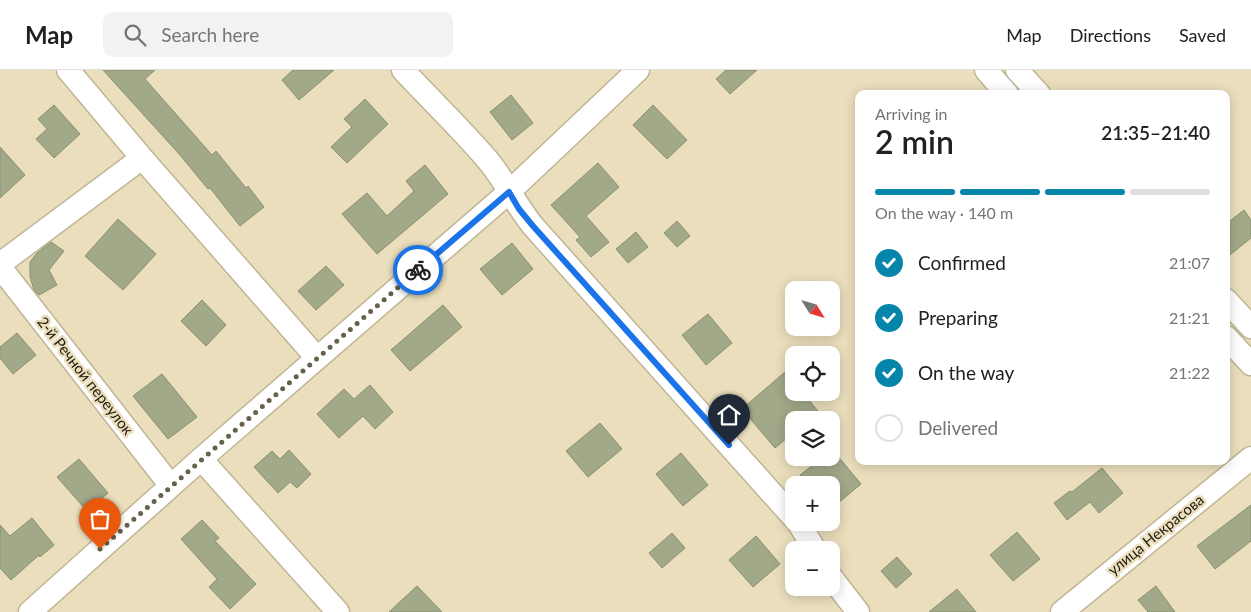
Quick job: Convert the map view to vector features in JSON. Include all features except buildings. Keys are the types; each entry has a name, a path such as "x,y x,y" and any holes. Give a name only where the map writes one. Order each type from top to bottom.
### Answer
{"street":[{"path":"68,70 142,158 317,358"},
{"path":"403,70 486,158 519,209 533,226 785,508"},
{"path":"30,612 201,459 509,192 638,70"},
{"path":"986,70 1004,90"},
{"path":"1017,70 1035,90"},
{"path":"0,266 142,158"},
{"name":"2-й Речной переулок","path":"0,266 171,486"},
{"path":"1230,304 1251,327"},
{"path":"1230,341 1251,364"},
{"name":"улица Некрасова","path":"1062,612 1251,458"},
{"path":"201,459 338,612"},
{"path":"840,589 858,612"}],"way so far":[{"path":"100,549 215,446 418,270"}],"route":[{"path":"418,270 509,192 519,209 533,226 729,445"}]}
